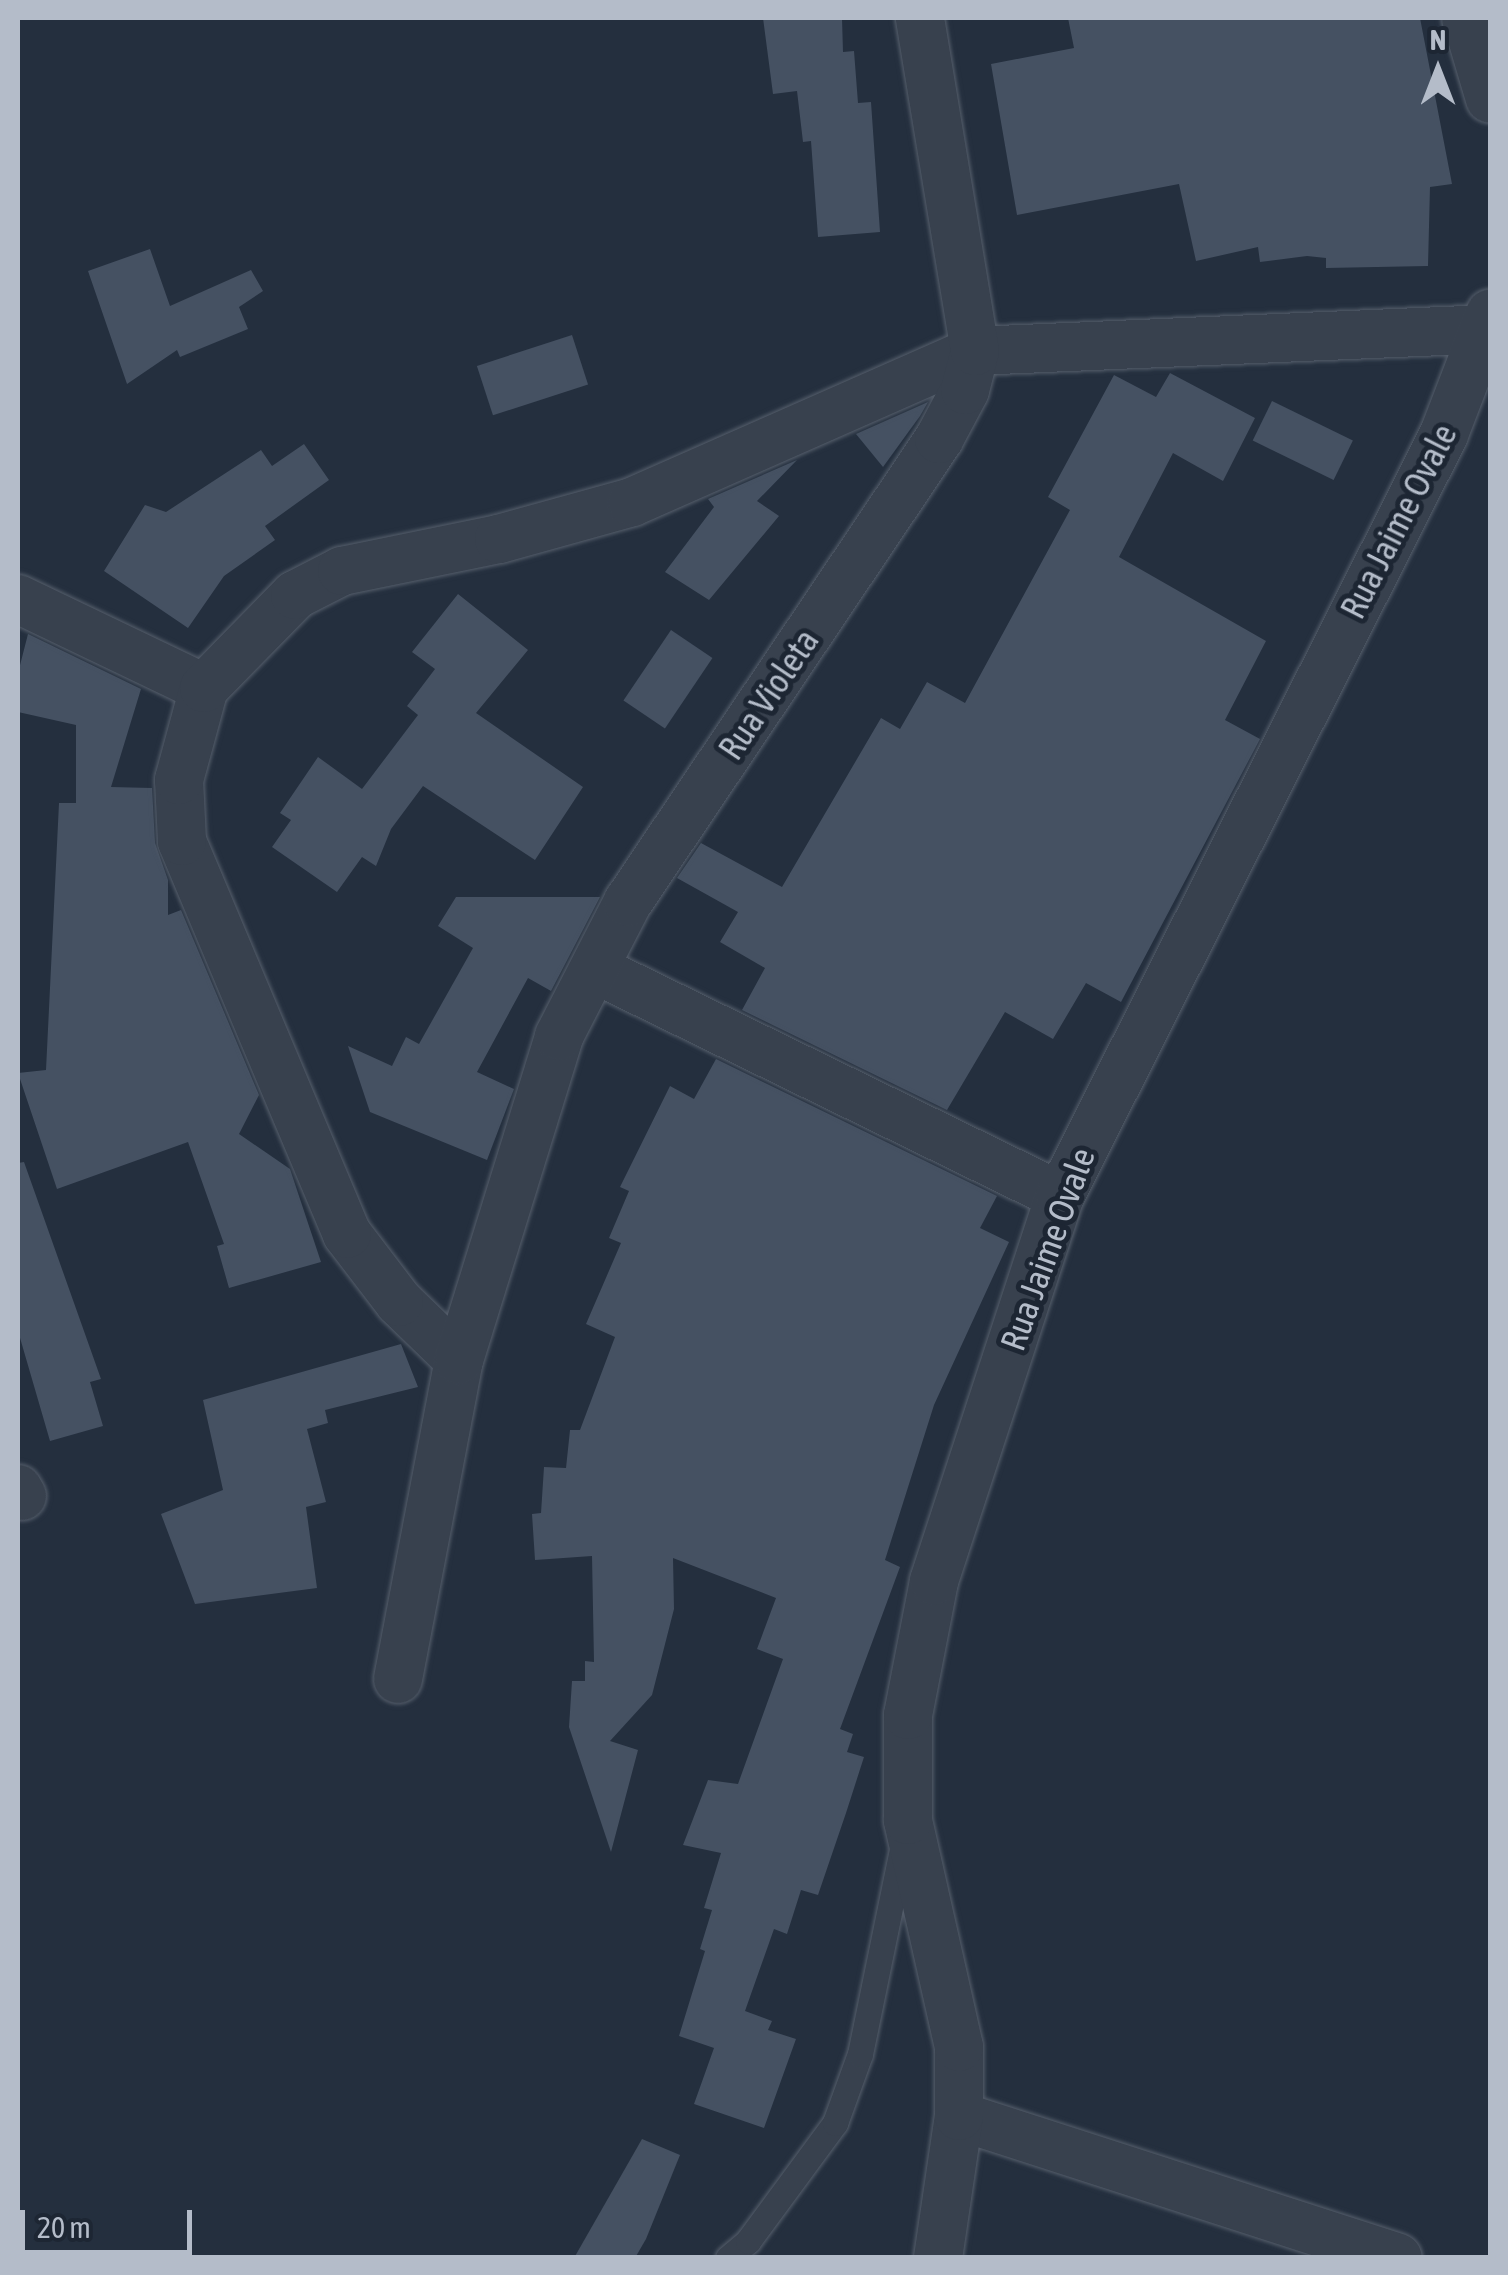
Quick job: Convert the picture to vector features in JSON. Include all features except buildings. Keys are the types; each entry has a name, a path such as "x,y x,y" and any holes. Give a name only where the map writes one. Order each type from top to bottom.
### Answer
{"street":[{"name":"Rua Violeta","path":"398,1679 459,1360 510,1177 558,1036 628,902 940,440 965,390 975,350 920,18"},
{"path":"1466,18 1490,99"},
{"name":"Rua Jaime Ovale","path":"938,2258 959,2116 950,1990 908,1820 908,1714 934,1581 1060,1196 1444,434 1490,328 1490,314"},
{"path":"459,1360 399,1302 347,1234 195,882 182,841 180,780 204,688 295,596 342,572 498,539 632,502 975,350 1490,328"},
{"path":"18,598 204,688"},
{"path":"595,970 1060,1196"},
{"path":"959,2116 1313,2243 1398,2258"}],"lane":[{"path":"728,2258 748,2241 834,2123 860,2054 908,1820"}]}
